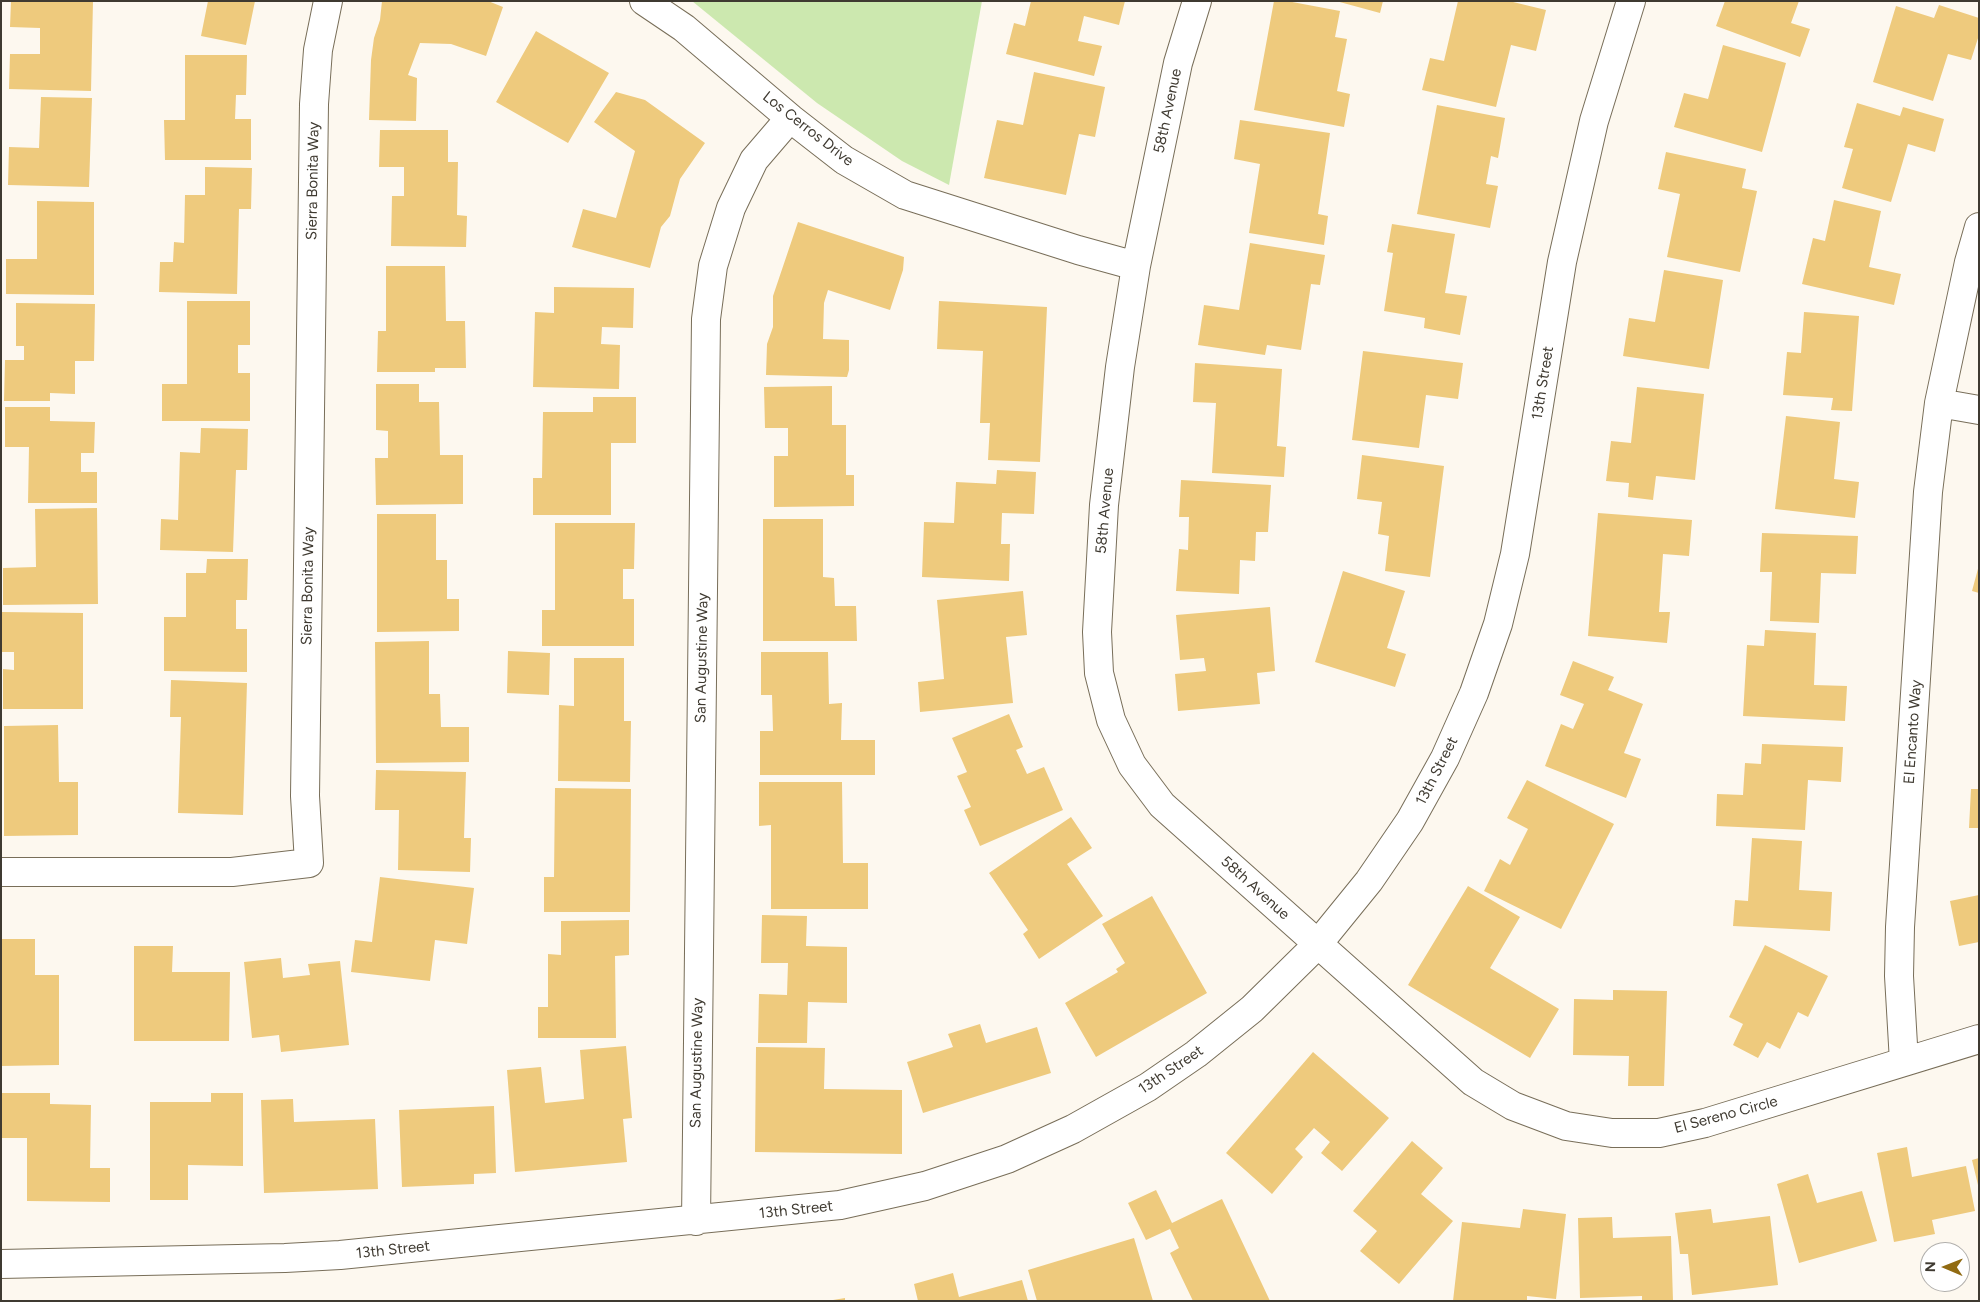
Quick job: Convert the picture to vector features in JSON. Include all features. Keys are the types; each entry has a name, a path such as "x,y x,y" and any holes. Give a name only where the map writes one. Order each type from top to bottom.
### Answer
{"street":[{"name":"Sierra Bonita Way","path":"1,872 232,872 309,863 305,796 314,104 318,50 328,1"},
{"name":"Los Cerros Drive","path":"644,1 684,28 790,118 844,160 905,195 1078,250 1136,266"},
{"name":"58th Avenue","path":"1198,1 1178,63 1136,266 1120,367 1105,495 1097,632 1099,673 1111,720 1132,765 1162,805 1317,945"},
{"name":"13th Street","path":"1,1264 340,1255 696,1221 840,1205 925,1186 1007,1159 1073,1130 1148,1087 1196,1054 1252,1009 1317,945 1370,881 1414,814 1445,758 1474,693 1498,624 1515,554 1562,262 1594,121 1631,1"},
{"name":"San Augustine Way","path":"696,1221 706,319 713,266 731,208 754,160 790,118"},
{"name":"El Encanto Way","path":"1904,1062 1899,976 1900,927 1928,502 1939,403 1969,262 1979,227"},
{"path":"1939,403 1979,410"},
{"name":"El Sereno Circle","path":"1317,945 1473,1082 1513,1106 1566,1126 1612,1132 1659,1132 1705,1123 1979,1039"}],"green space":[{"path":"692,1 982,1 949,185 902,161 817,103"}],"building":[{"path":"11,1 93,1 91,91 9,89 10,54 40,54 40,28 10,27"},
{"path":"208,1 255,1 246,45 201,36"},
{"path":"382,1 488,1 503,7 486,56 451,44 420,43 408,75 417,78 416,121 369,120 371,60 374,38 380,20"},
{"path":"1031,1 1125,1 1119,25 1084,16 1078,41 1102,46 1094,76 1006,54 1014,23 1025,26"},
{"path":"1274,1 1287,1 1340,11 1335,37 1347,39 1337,91 1350,94 1344,127 1254,110"},
{"path":"1336,1 1383,1 1380,13"},
{"path":"1458,1 1509,1 1546,10 1536,51 1511,45 1496,107 1422,90 1430,58 1444,61"},
{"path":"1725,1 1799,1 1791,23 1810,29 1800,57 1716,26"},
{"path":"1939,5 1979,18 1979,35 1971,60 1948,54 1933,101 1873,82 1896,6 1934,18"},
{"path":"536,31 609,73 568,143 496,102"},
{"path":"1723,45 1786,63 1762,152 1674,127 1684,93 1708,99"},
{"path":"185,55 247,55 246,95 236,95 235,119 251,119 251,160 165,160 164,120 185,120"},
{"path":"1034,72 1105,87 1095,137 1079,134 1066,195 984,178 997,120 1023,125"},
{"path":"616,92 645,100 705,143 680,179 670,216 661,227 650,268 572,247 583,209 616,218 635,151 594,122"},
{"path":"41,97 92,98 89,187 8,185 9,147 39,148"},
{"path":"1857,103 1900,116 1903,107 1944,119 1935,152 1908,144 1891,202 1842,188 1853,149 1844,147"},
{"path":"1437,105 1505,118 1498,158 1491,156 1486,184 1498,186 1490,228 1417,214"},
{"path":"1240,120 1330,133 1318,214 1328,216 1324,245 1249,233 1260,164 1234,159"},
{"path":"380,130 448,130 448,162 458,162 457,215 467,216 466,247 391,246 392,196 404,196 404,167 379,167"},
{"path":"1666,152 1746,169 1742,188 1757,191 1740,272 1667,257 1680,194 1658,189"},
{"path":"205,167 252,168 251,209 239,209 237,294 159,292 160,262 173,262 174,242 184,243 185,195 205,195"},
{"path":"1834,200 1881,211 1869,267 1901,274 1894,305 1802,284 1813,238 1825,241"},
{"path":"37,201 94,202 94,295 6,294 6,259 37,259"},
{"path":"798,222 904,257 903,270 890,310 828,290 824,303 823,339 849,340 849,370 847,377 766,375 767,344 773,327 773,296"},
{"path":"1392,224 1455,234 1445,293 1467,296 1460,335 1424,328 1425,318 1384,311 1393,253 1387,252"},
{"path":"1250,243 1325,255 1320,285 1311,284 1301,350 1267,345 1265,355 1198,345 1204,305 1239,310"},
{"path":"386,266 445,266 446,321 465,321 466,368 435,368 435,372 377,372 378,331 386,331"},
{"path":"1664,270 1723,280 1709,369 1623,356 1629,318 1655,322"},
{"path":"554,287 634,288 633,328 602,327 601,344 620,345 619,389 533,387 535,312 554,313"},
{"path":"187,301 250,301 250,345 238,345 238,373 250,373 250,421 162,421 162,384 187,384"},
{"path":"939,301 1047,307 1040,462 988,460 990,423 980,423 983,351 937,349"},
{"path":"16,303 95,304 94,361 75,361 75,394 50,393 50,401 4,401 5,360 24,360 24,346 16,346"},
{"path":"1804,312 1859,316 1852,411 1831,410 1833,398 1783,395 1787,352 1801,353"},
{"path":"1363,351 1463,363 1458,399 1426,395 1419,448 1352,440"},
{"path":"1195,363 1282,369 1277,446 1286,447 1284,477 1212,473 1216,403 1193,402"},
{"path":"376,384 419,384 419,402 439,402 440,455 463,455 463,504 376,505 375,458 388,458 388,431 376,430"},
{"path":"832,386 832,425 846,425 846,475 854,475 854,506 774,507 774,456 788,456 788,428 765,428 764,387"},
{"path":"1637,387 1704,394 1695,480 1656,476 1653,500 1628,497 1629,483 1606,481 1611,441 1631,443"},
{"path":"593,397 636,397 636,443 611,443 611,515 533,515 533,478 542,478 543,412 593,412"},
{"path":"5,407 50,407 50,421 95,422 94,453 81,453 81,472 97,472 97,503 28,503 29,447 5,447"},
{"path":"1786,416 1840,422 1834,479 1859,482 1855,518 1775,509"},
{"path":"201,428 248,429 247,470 236,470 233,552 160,550 161,519 178,520 180,452 200,453"},
{"path":"1362,455 1444,466 1430,577 1385,571 1389,536 1378,534 1382,502 1357,499"},
{"path":"997,470 1036,472 1034,514 1002,513 1001,544 1010,544 1009,581 922,577 924,522 954,523 956,482 996,484"},
{"path":"1181,480 1271,485 1268,532 1256,532 1255,561 1240,560 1239,594 1176,591 1179,549 1188,550 1189,517 1179,517"},
{"path":"97,508 98,604 3,605 3,568 36,567 35,509"},
{"path":"1598,513 1692,520 1689,556 1663,554 1659,612 1670,612 1667,643 1588,636"},
{"path":"377,514 436,514 436,560 447,560 447,599 459,599 459,631 377,632"},
{"path":"763,519 823,519 823,577 834,578 835,606 856,606 857,641 763,641"},
{"path":"555,523 635,523 634,569 623,569 623,599 634,599 634,646 542,646 542,610 555,610"},
{"path":"1762,533 1858,536 1856,574 1821,573 1819,623 1770,621 1772,572 1760,572"},
{"path":"207,559 248,559 247,600 236,600 236,629 247,629 247,672 164,671 164,617 186,617 186,573 206,573"},
{"path":"1979,565 1979,593 1972,591"},
{"path":"1343,571 1405,591 1387,648 1406,654 1395,687 1315,662"},
{"path":"1023,591 1027,635 1006,637 1013,703 920,712 918,682 944,679 937,600"},
{"path":"1270,607 1275,671 1257,673 1260,704 1178,711 1175,674 1206,671 1204,658 1180,660 1176,615"},
{"path":"2,612 83,613 83,709 3,709 3,669 14,670 14,652 2,652"},
{"path":"1765,630 1816,633 1814,685 1847,686 1845,721 1743,716 1747,645 1764,646"},
{"path":"429,641 429,694 440,694 441,727 469,727 469,762 376,763 375,642"},
{"path":"508,651 550,653 549,695 507,693"},
{"path":"761,652 828,652 829,704 842,703 841,740 875,740 875,775 760,775 760,731 773,731 772,695 761,695"},
{"path":"574,658 624,658 624,721 631,721 630,782 558,781 559,705 574,706"},
{"path":"1573,661 1614,677 1608,690 1643,704 1624,753 1641,759 1626,798 1545,766 1561,724 1573,729 1584,704 1560,695"},
{"path":"171,680 247,683 243,815 178,813 181,717 170,717"},
{"path":"1009,714 1023,747 1016,750 1027,774 1044,767 1063,810 980,846 964,810 971,807 957,776 967,772 952,738"},
{"path":"58,725 59,782 78,782 78,835 4,836 4,726"},
{"path":"1762,744 1843,747 1841,782 1808,780 1805,830 1716,826 1717,794 1743,795 1745,763 1761,764"},
{"path":"376,770 466,772 464,838 471,838 470,872 398,870 399,810 375,810"},
{"path":"1527,780 1614,824 1561,929 1484,891 1500,859 1510,865 1528,829 1507,818"},
{"path":"759,782 842,782 843,863 868,863 868,909 771,909 771,825 759,826"},
{"path":"555,788 631,789 630,912 544,912 544,877 554,877"},
{"path":"1971,789 1979,789 1979,828 1969,828"},
{"path":"1071,817 1092,848 1067,864 1103,916 1039,959 1023,934 1028,930 989,873"},
{"path":"1752,838 1802,841 1799,890 1832,892 1830,931 1733,926 1735,900 1748,901"},
{"path":"380,877 474,888 467,944 435,940 430,981 351,972 355,940 372,942"},
{"path":"1468,886 1520,917 1490,968 1559,1009 1530,1058 1408,985"},
{"path":"1979,895 1979,942 1959,946 1950,901"},
{"path":"1152,896 1207,993 1096,1057 1065,1003 1118,972 1116,969 1125,963 1102,924"},
{"path":"762,915 807,916 806,946 847,947 847,1003 808,1002 807,1043 758,1043 759,994 787,995 788,963 761,963"},
{"path":"629,920 629,955 615,956 616,1038 538,1038 538,1007 548,1007 548,954 561,955 561,921"},
{"path":"1,939 35,939 35,975 59,975 59,1065 1,1066"},
{"path":"1765,945 1828,976 1808,1017 1798,1012 1780,1049 1767,1042 1758,1058 1733,1045 1743,1024 1729,1017"},
{"path":"134,946 173,946 172,972 230,972 229,1041 134,1041"},
{"path":"281,958 283,978 310,975 308,964 340,961 349,1045 281,1052 279,1035 252,1038 244,962"},
{"path":"1613,990 1667,991 1664,1086 1628,1086 1629,1056 1573,1055 1574,999 1613,1000"},
{"path":"980,1024 986,1043 1037,1027 1051,1073 923,1113 907,1062 953,1047 948,1034"},
{"path":"626,1046 632,1118 623,1119 627,1162 515,1172 507,1070 541,1067 545,1103 584,1099 580,1050"},
{"path":"756,1047 825,1048 824,1089 902,1090 902,1154 755,1152"},
{"path":"1313,1052 1389,1118 1342,1171 1321,1153 1330,1142 1314,1128 1295,1149 1303,1157 1272,1194 1226,1153"},
{"path":"1,1093 50,1093 50,1104 91,1105 90,1168 110,1168 110,1202 27,1201 27,1138 1,1138"},
{"path":"211,1093 243,1093 243,1166 188,1165 188,1200 150,1200 150,1102 211,1102"},
{"path":"293,1099 294,1122 375,1119 378,1189 264,1193 261,1100"},
{"path":"494,1106 496,1173 474,1174 474,1184 402,1187 399,1110"},
{"path":"1412,1141 1443,1168 1421,1194 1453,1221 1399,1284 1360,1251 1377,1231 1353,1211"},
{"path":"1907,1147 1912,1177 1966,1166 1975,1211 1932,1220 1935,1234 1894,1242 1877,1153"},
{"path":"1979,1158 1979,1185 1978,1185 1972,1160"},
{"path":"1808,1174 1817,1203 1862,1191 1877,1241 1799,1263 1777,1184"},
{"path":"1156,1190 1172,1223 1222,1199 1270,1301 1193,1301 1170,1253 1179,1248 1170,1229 1146,1240 1128,1203"},
{"path":"1523,1209 1566,1214 1556,1299 1527,1296 1527,1301 1453,1301 1462,1222 1520,1228"},
{"path":"1711,1209 1713,1223 1770,1216 1778,1285 1692,1295 1688,1254 1680,1254 1675,1213"},
{"path":"1612,1217 1613,1238 1671,1236 1673,1301 1642,1301 1642,1296 1580,1298 1578,1218"},
{"path":"1134,1238 1153,1301 1037,1301 1028,1270"},
{"path":"953,1273 959,1297 1022,1280 1028,1301 918,1301 914,1284"},
{"path":"845,1298 845,1301 833,1301 833,1300"}]}
